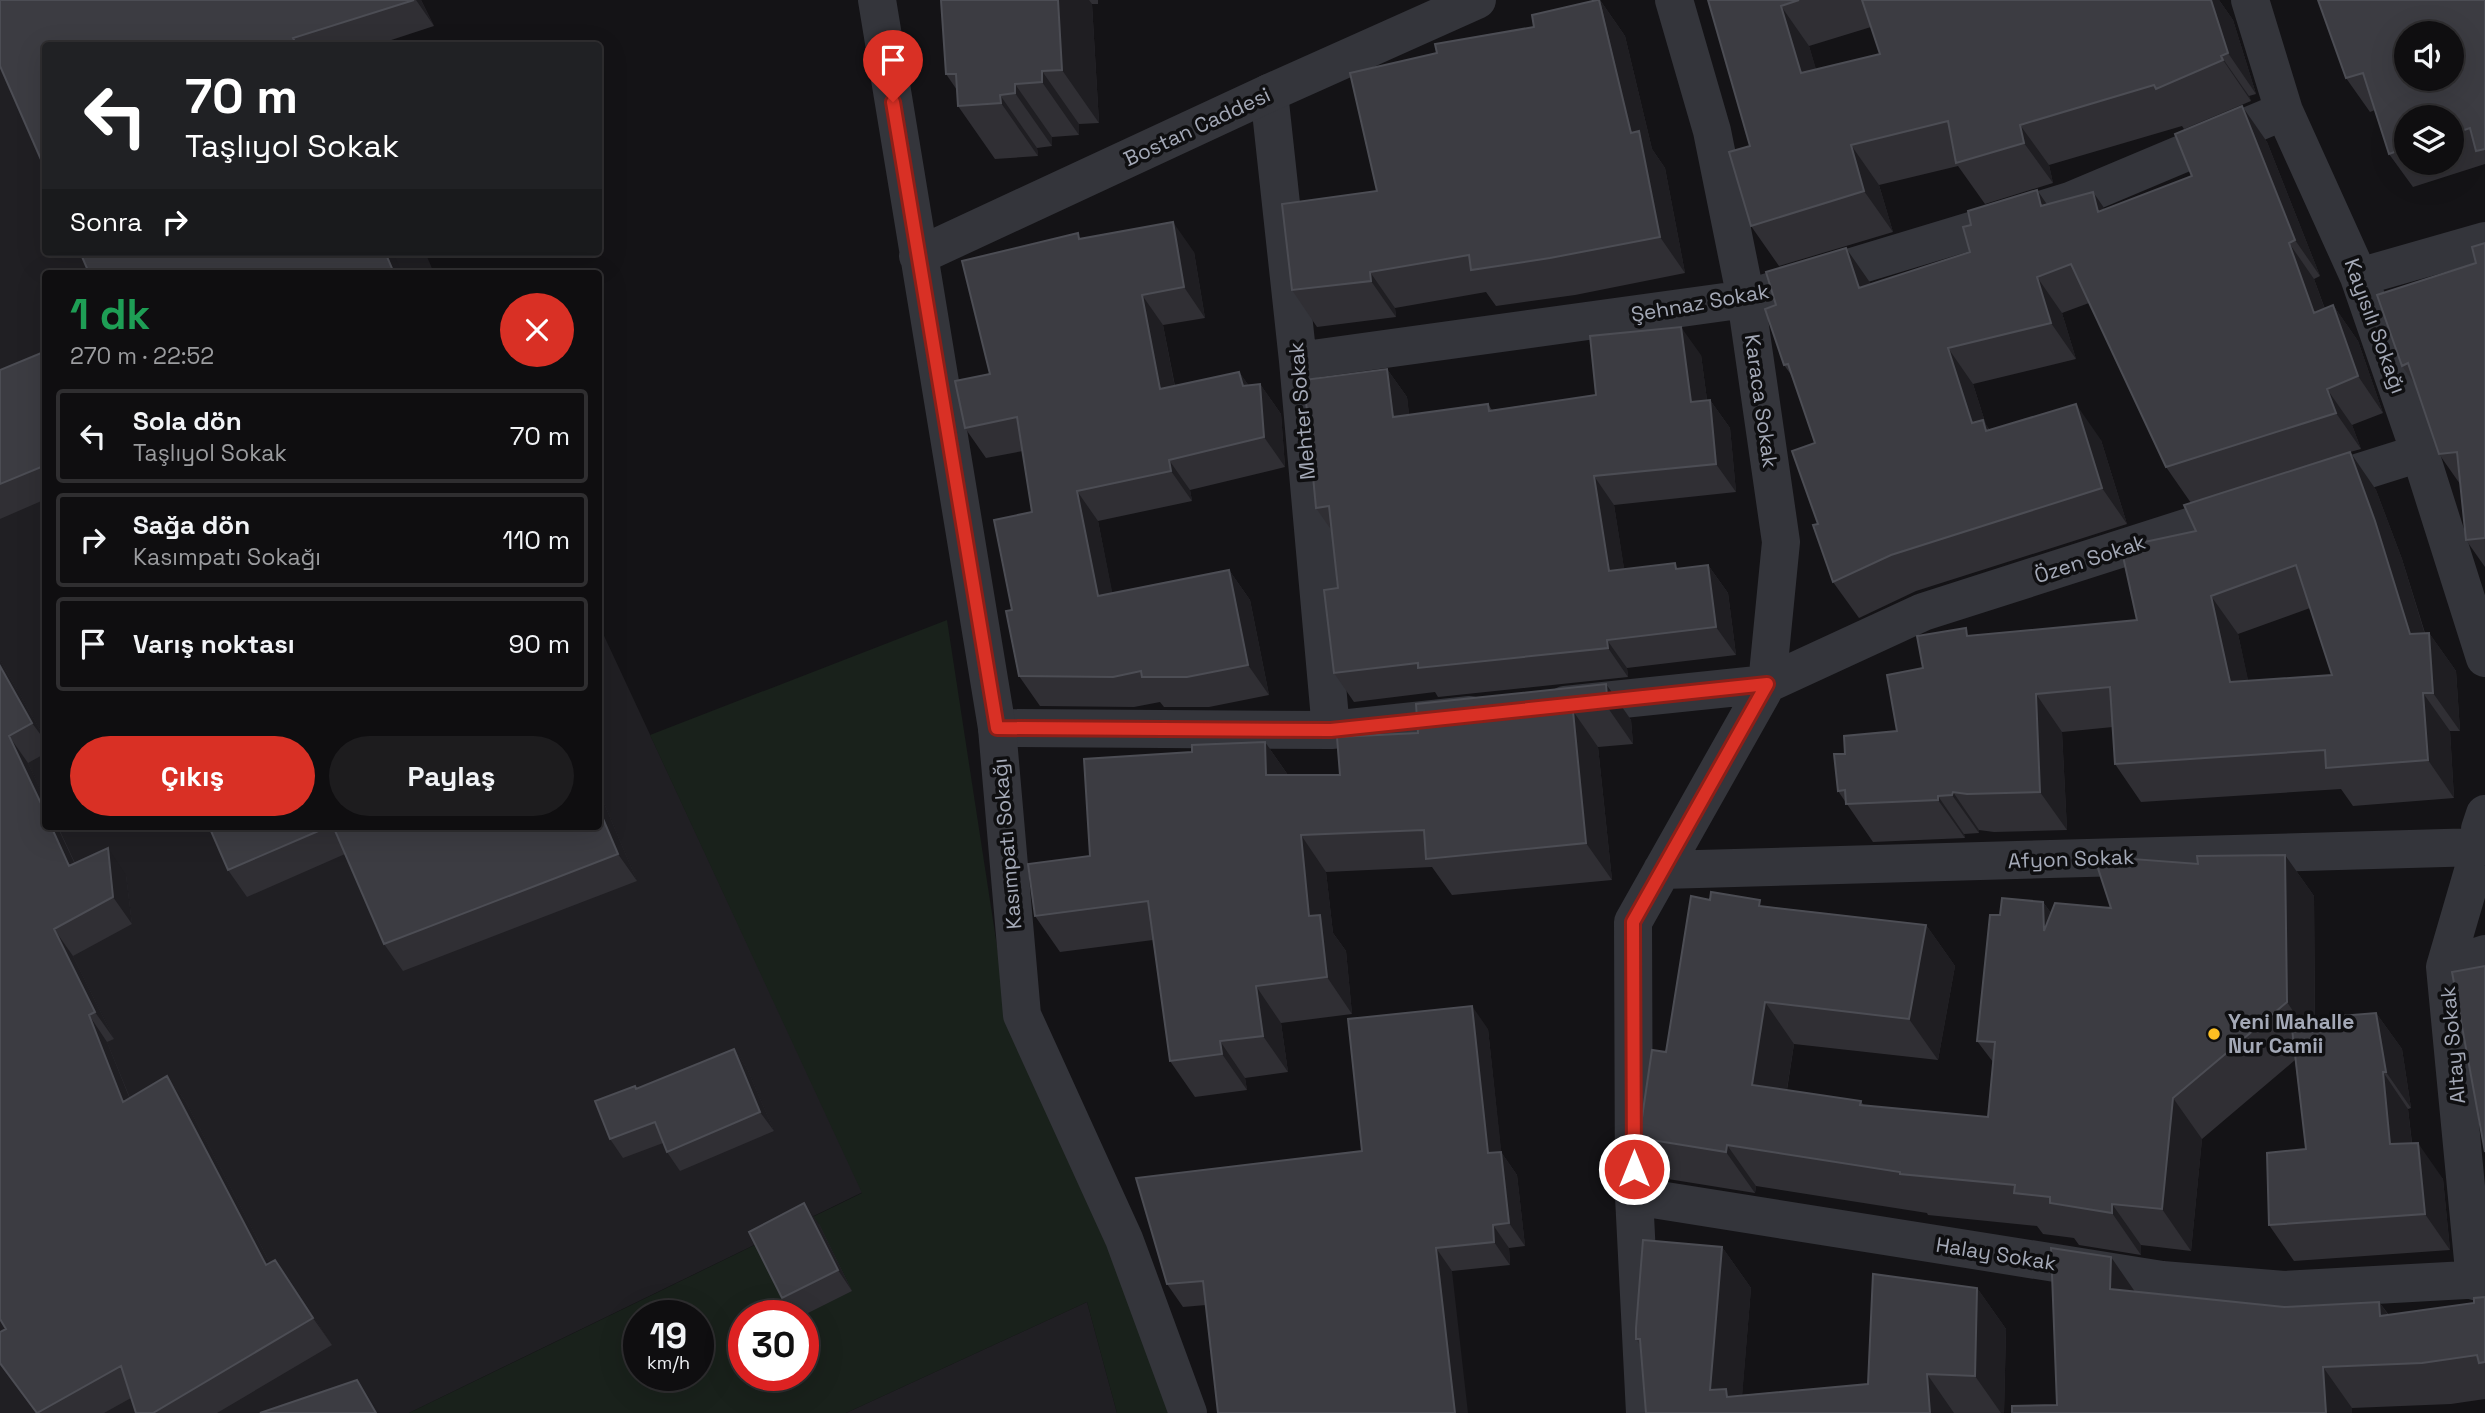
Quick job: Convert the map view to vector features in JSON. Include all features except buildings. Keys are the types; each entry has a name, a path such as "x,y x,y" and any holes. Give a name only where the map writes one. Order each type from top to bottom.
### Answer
{"street":[{"name":"Kasımpatı Sokağı","path":"877,0 997,728 1022,1015 1124,1239 1188,1413"},
{"name":"Bostan Caddesi","path":"918,256 1477,0"},
{"name":"Karaca Sokak","path":"1674,0 1712,131 1746,299 1781,542 1767,684"},
{"name":"Kayısılı Sokağı","path":"2250,0 2284,111 2360,277 2420,453 2485,658"},
{"name":"Mehter Sokak","path":"1269,93 1298,361 1331,730"},
{"name":"Şehnaz Sokak","path":"1298,361 1746,299 2070,201 2284,111"},
{"path":"2360,277 2485,241"},
{"name":"Özen Sokak","path":"997,728 1331,730 1767,684 1923,612 2420,453"},
{"path":"1645,1413 1634,1196 1633,922 1767,684"},
{"name":"Afyon Sokak","path":"1662,870 2483,830"},
{"name":"Altay Sokak","path":"2480,1280 2445,967 2483,830"},
{"path":"2445,967 2485,954"},
{"name":"Halay Sokak","path":"1634,1196 2162,1280 2284,1290 2480,1280"}],"shaded area":[{"path":"0,0 42,42 42,256 427,256 433,270 42,270 42,830 602,830 602,631 863,1192 641,1300 623,1300 623,1309 409,1413 0,1413"},
{"path":"947,620 1008,1018 1182,1413 1117,1413 1087,1302 846,1413 409,1413 623,1309 623,1391 714,1391 714,1300 642,1300 862,1193 650,735"},
{"path":"1087,1302 1117,1413 846,1413"}],"place":[{"name":"Yeni Mahalle Nur Camii","path":"2214,1034"}],"route":[{"path":"893,102 997,728 1331,730 1767,684 1633,922 1634,1169"}]}
